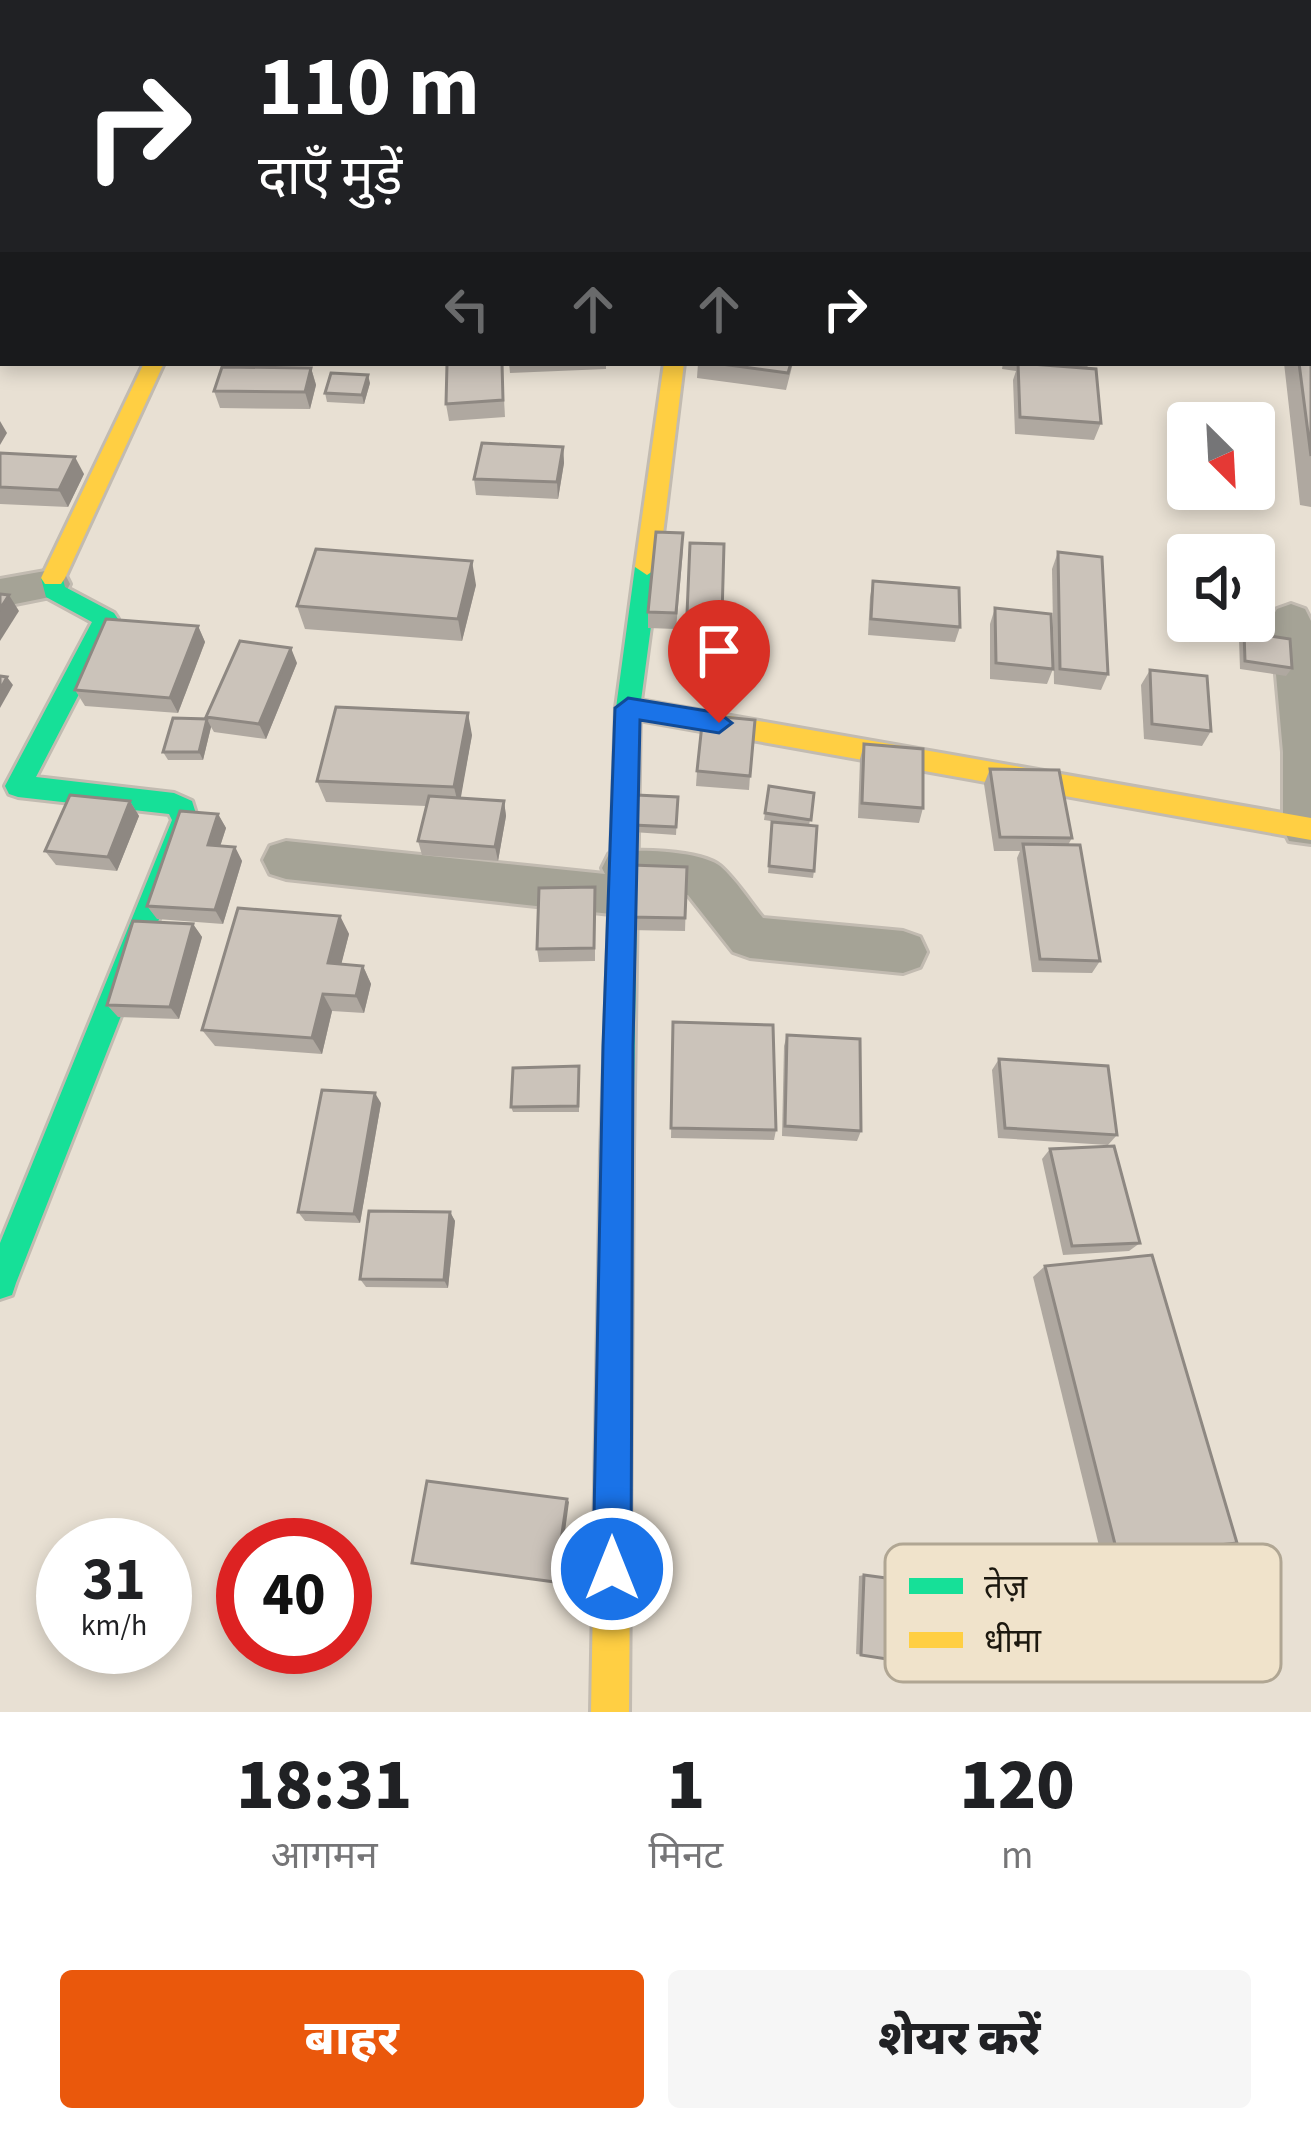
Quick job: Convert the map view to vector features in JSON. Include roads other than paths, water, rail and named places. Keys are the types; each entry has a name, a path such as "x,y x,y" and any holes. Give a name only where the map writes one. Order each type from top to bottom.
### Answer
{"street":[{"path":"51,584 153,366"},
{"path":"610,1712 621,881 628,708 674,366"},
{"path":"0,593 51,584"},
{"path":"0,1283 185,820 183,809 174,803 18,786 106,619 62,597 51,584"},
{"path":"628,708 1308,828 1292,619"},
{"path":"286,860 621,881 701,877 751,937 903,952"}]}
